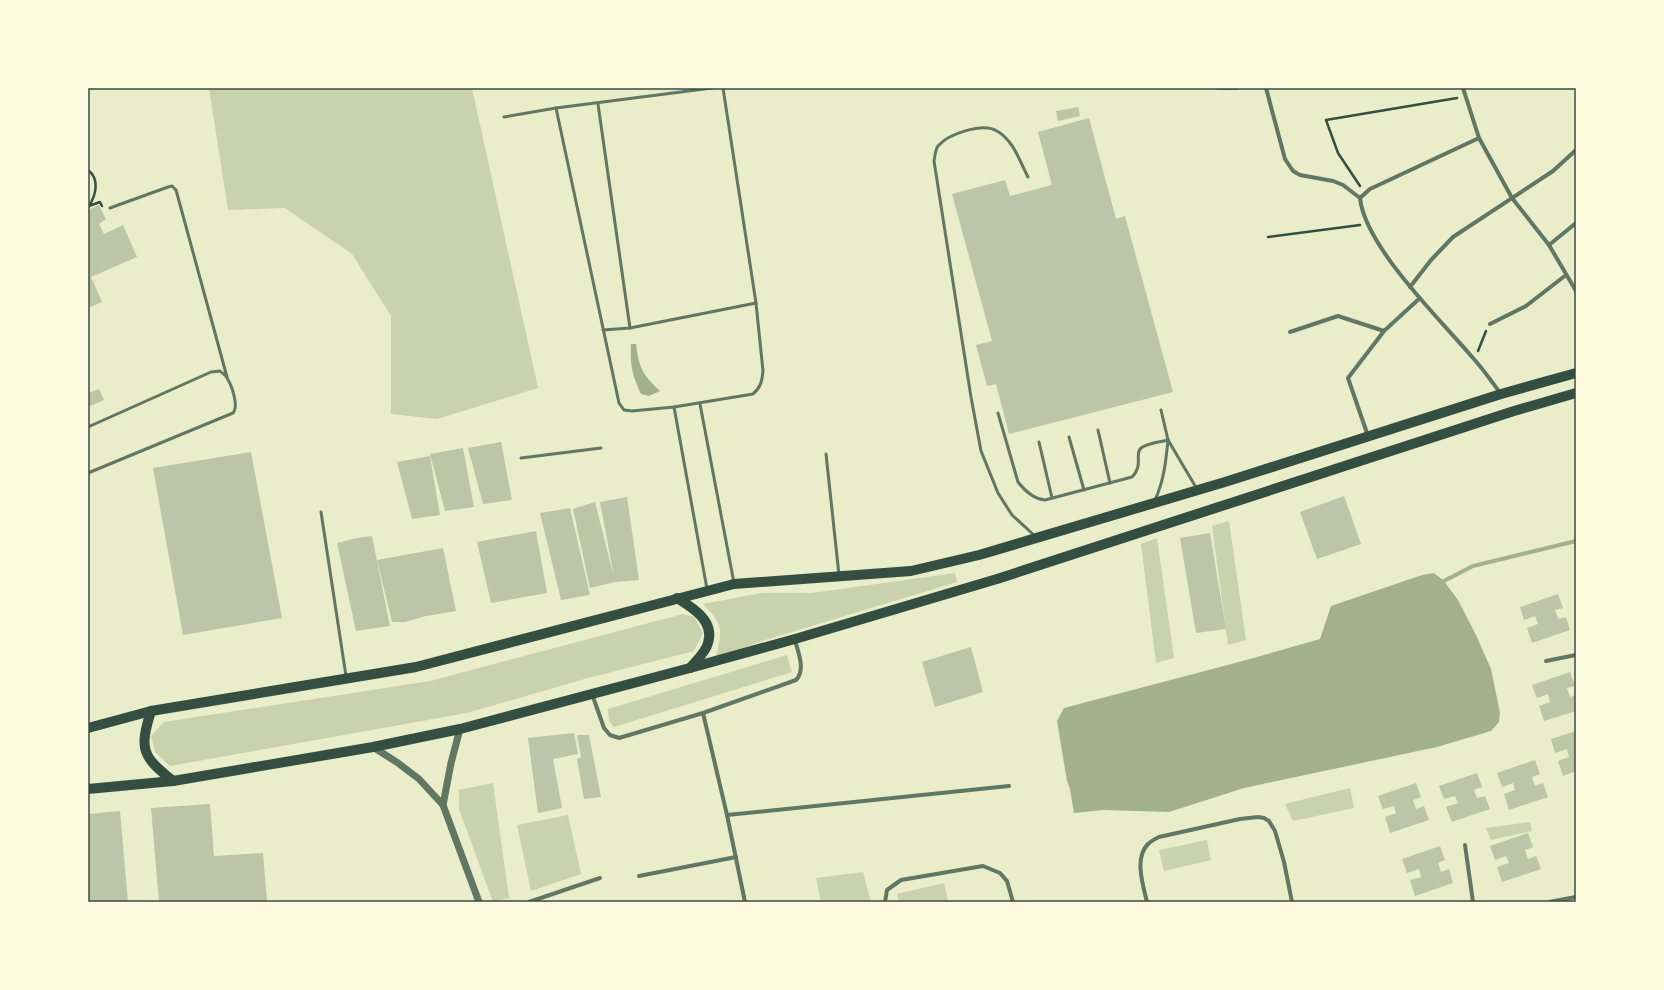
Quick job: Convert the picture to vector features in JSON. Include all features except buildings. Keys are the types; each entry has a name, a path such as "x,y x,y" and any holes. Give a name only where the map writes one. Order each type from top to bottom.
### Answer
{"main road":[{"path":"88,728 150,711 416,667 734,584 911,571 980,555 1197,490 1501,394 1576,374"},
{"path":"88,789 173,781 373,747 460,729 591,693 690,668 795,639 996,579 1576,393"},
{"path":"677,598 695,609 706,622 709,631 708,643 690,668"},
{"path":"150,711 144,734 145,751 155,767 173,781"}],"street":[{"path":"1218,88 1237,88"},
{"path":"1266,88 1285,160 1293,171 1300,175 1332,181 1343,185 1360,198"},
{"path":"1463,88 1479,138 1512,198 1549,245 1576,291"},
{"path":"1479,138 1364,193 1360,198 1361,207 1381,246 1410,287 1474,359 1501,394"},
{"path":"1410,287 1431,260 1453,237 1553,171 1576,150"},
{"path":"1549,245 1576,223"},
{"path":"1490,324 1526,306 1566,275"},
{"path":"1368,437 1348,378 1384,331 1420,298"},
{"path":"1290,332 1338,316 1384,331"},
{"path":"591,693 604,728 610,735 619,738 632,735 796,680 802,671 795,639"},
{"path":"1546,661 1576,655"},
{"path":"703,712 727,815 745,902"},
{"path":"444,805 451,763 460,729"},
{"path":"373,747 419,779 444,805 479,902"},
{"path":"727,815 1009,786"},
{"path":"1147,902 1142,881 1141,864 1142,850 1148,843 1159,837 1240,819 1258,817 1264,818 1269,822 1275,831 1292,902"},
{"path":"1465,844 1473,902"},
{"path":"639,876 736,857"},
{"path":"885,902 887,890 901,880 983,866 1000,873 1006,881 1013,902"},
{"path":"529,902 600,878"},
{"path":"1549,902 1576,897"}],"lane":[{"path":"504,117 556,108 598,104 712,88"},
{"path":"556,108 619,403 624,410 632,411 700,404 753,394 762,382 763,371 756,303 723,88"},
{"path":"598,104 630,328"},
{"path":"1028,176 1011,142 996,130 978,128 950,135 937,147 934,161 981,451 998,493 1012,515 1037,538"},
{"path":"88,473 233,413 236,410 236,404 176,190 172,186 168,187 110,208"},
{"path":"603,330 630,328 756,303"},
{"path":"88,427 211,372 220,371 227,376"},
{"path":"700,404 734,584"},
{"path":"674,407 707,591"},
{"path":"1161,410 1168,440 1197,490"},
{"path":"998,413 1018,482 1024,490 1032,496 1040,499 1052,498 1132,477 1137,473 1139,465 1138,454 1141,448 1168,440"},
{"path":"1098,430 1110,483"},
{"path":"1069,437 1084,490"},
{"path":"1153,503 1159,491 1165,464 1168,440"},
{"path":"1039,442 1052,498"},
{"path":"521,458 601,448"},
{"path":"826,454 839,577"},
{"path":"321,512 346,679"}],"path":[{"path":"1364,193 1338,153 1326,120 1466,97"},
{"path":"88,170 93,174 96,181 95,191 89,206 100,202 102,206"},
{"path":"1268,237 1369,224"},
{"path":"1474,359 1490,324"}],"shaded area":[{"path":"209,88 472,88 538,388 437,419 391,414 391,316 352,254 285,208 228,210"},
{"path":"631,344 636,344 638,359 645,375 660,391 649,396 641,394 632,370"},
{"path":"1229,521 1246,640 1228,645 1212,526"},
{"path":"1157,538 1174,658 1156,663 1141,544"},
{"path":"955,573 957,582 762,641 716,658 720,628 715,617 703,604 761,593 812,593"},
{"path":"1434,573 1444,581 1458,600 1491,669 1500,713 1499,722 1491,731 1437,747 1244,788 1169,812 1103,810 1074,813 1057,721 1064,708 1320,639 1331,606 1422,575"},
{"path":"683,614 694,617 703,633 694,651 588,678 467,713 170,766 155,752 151,736 164,722 430,681"},
{"path":"787,655 792,672 614,727 609,721 608,709"},
{"path":"493,783 509,898 493,902 459,809 459,790"},
{"path":"1350,788 1354,808 1293,821 1285,804"},
{"path":"568,815 581,874 531,891 517,825"},
{"path":"1530,822 1532,831 1491,840 1486,828"},
{"path":"1207,840 1211,860 1164,871 1159,850"},
{"path":"863,872 871,902 821,902 816,878"},
{"path":"944,883 948,902 899,902 897,894"}],"waterway":[{"path":"1444,581 1473,566 1576,541"}]}
